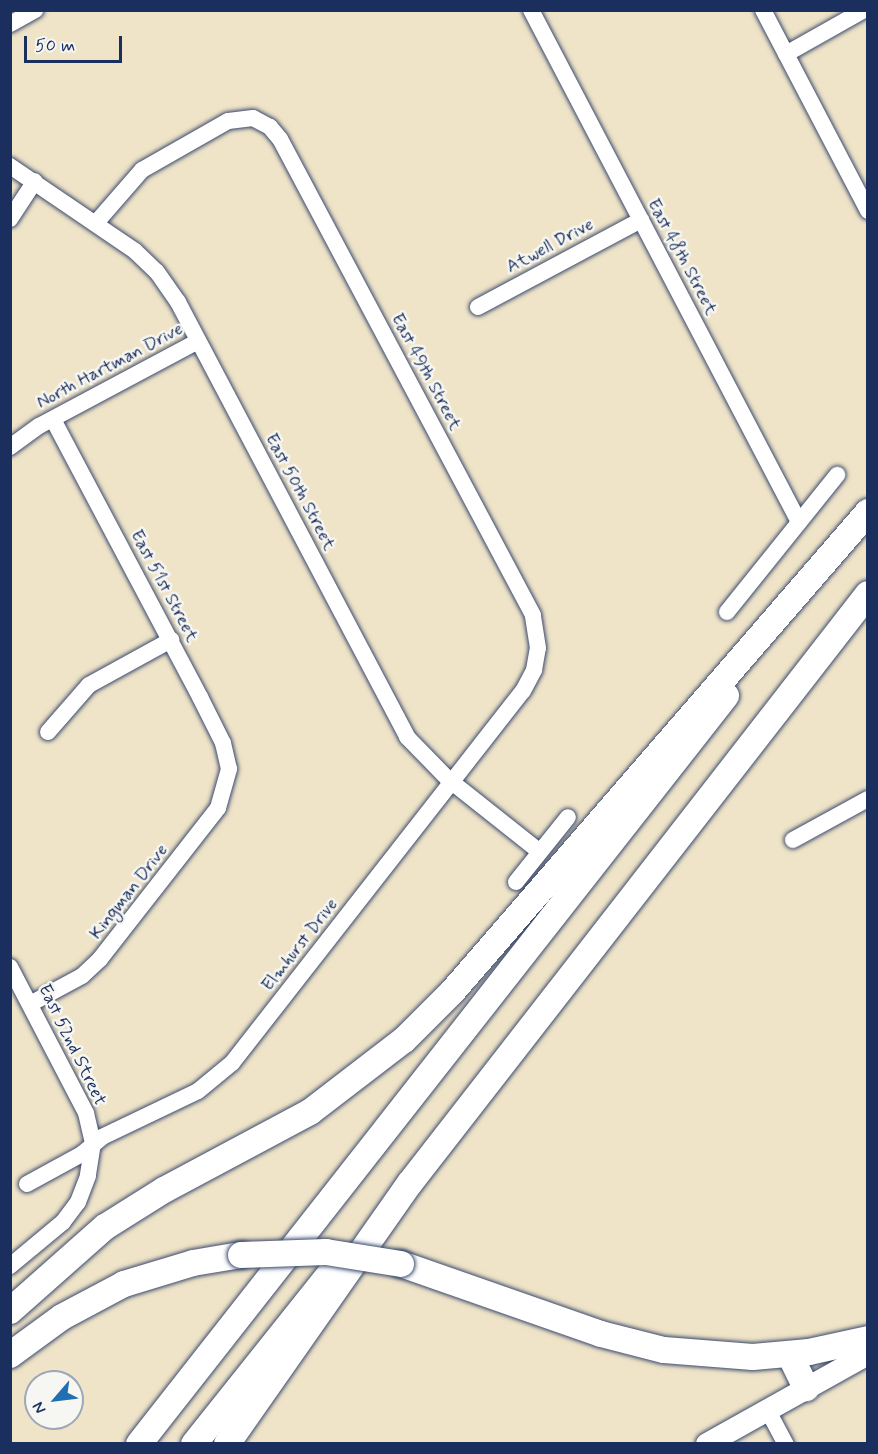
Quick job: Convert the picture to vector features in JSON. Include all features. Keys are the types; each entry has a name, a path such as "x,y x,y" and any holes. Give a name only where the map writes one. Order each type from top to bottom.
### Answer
{"highway":[{"path":"10,1311 105,1227 165,1190 290,1125 386,1056 453,991 654,754 809,582 867,512"},
{"path":"139,1443 702,729 809,582"},
{"path":"227,1443 410,1183 867,594"},
{"path":"194,1443 306,1301 410,1183"},
{"path":"10,1355 62,1317 124,1284 193,1263 241,1255 326,1252 401,1264 638,1345 720,1357 789,1355 867,1340"},
{"path":"789,1355 806,1388"}],"main road":[{"path":"707,1443 867,1354"}],"street":[{"path":"10,24 35,10"},
{"name":"East 48th Street","path":"531,10 799,522"},
{"path":"763,10 867,211"},
{"path":"786,54 864,10"},
{"name":"East 49th Street","path":"96,223 127,183 147,167 228,121 256,119 280,139 532,615 537,655"},
{"name":"East 50th Street","path":"10,166 96,223 157,272 198,341 407,737 452,782 540,852"},
{"path":"10,219 34,181"},
{"name":"Atwell Drive","path":"478,307 641,220"},
{"name":"North Hartman Drive","path":"10,447 53,419 198,341"},
{"name":"East 51st Street","path":"53,419 224,743 228,776"},
{"path":"727,612 837,475"},
{"path":"48,732 89,685 171,640"},
{"name":"Elmhurst Drive","path":"27,1184 82,1154 93,1143 198,1092 224,1071 523,691 537,655"},
{"name":"Kingman Drive","path":"30,1004 82,976 100,959 218,808 228,776"},
{"path":"793,840 867,799"},
{"path":"516,882 568,817"},
{"name":"East 52nd Street","path":"10,967 86,1113 93,1143"},
{"path":"10,1266 63,1222 78,1203 88,1176 93,1143"},
{"path":"767,1409 786,1443"}]}
